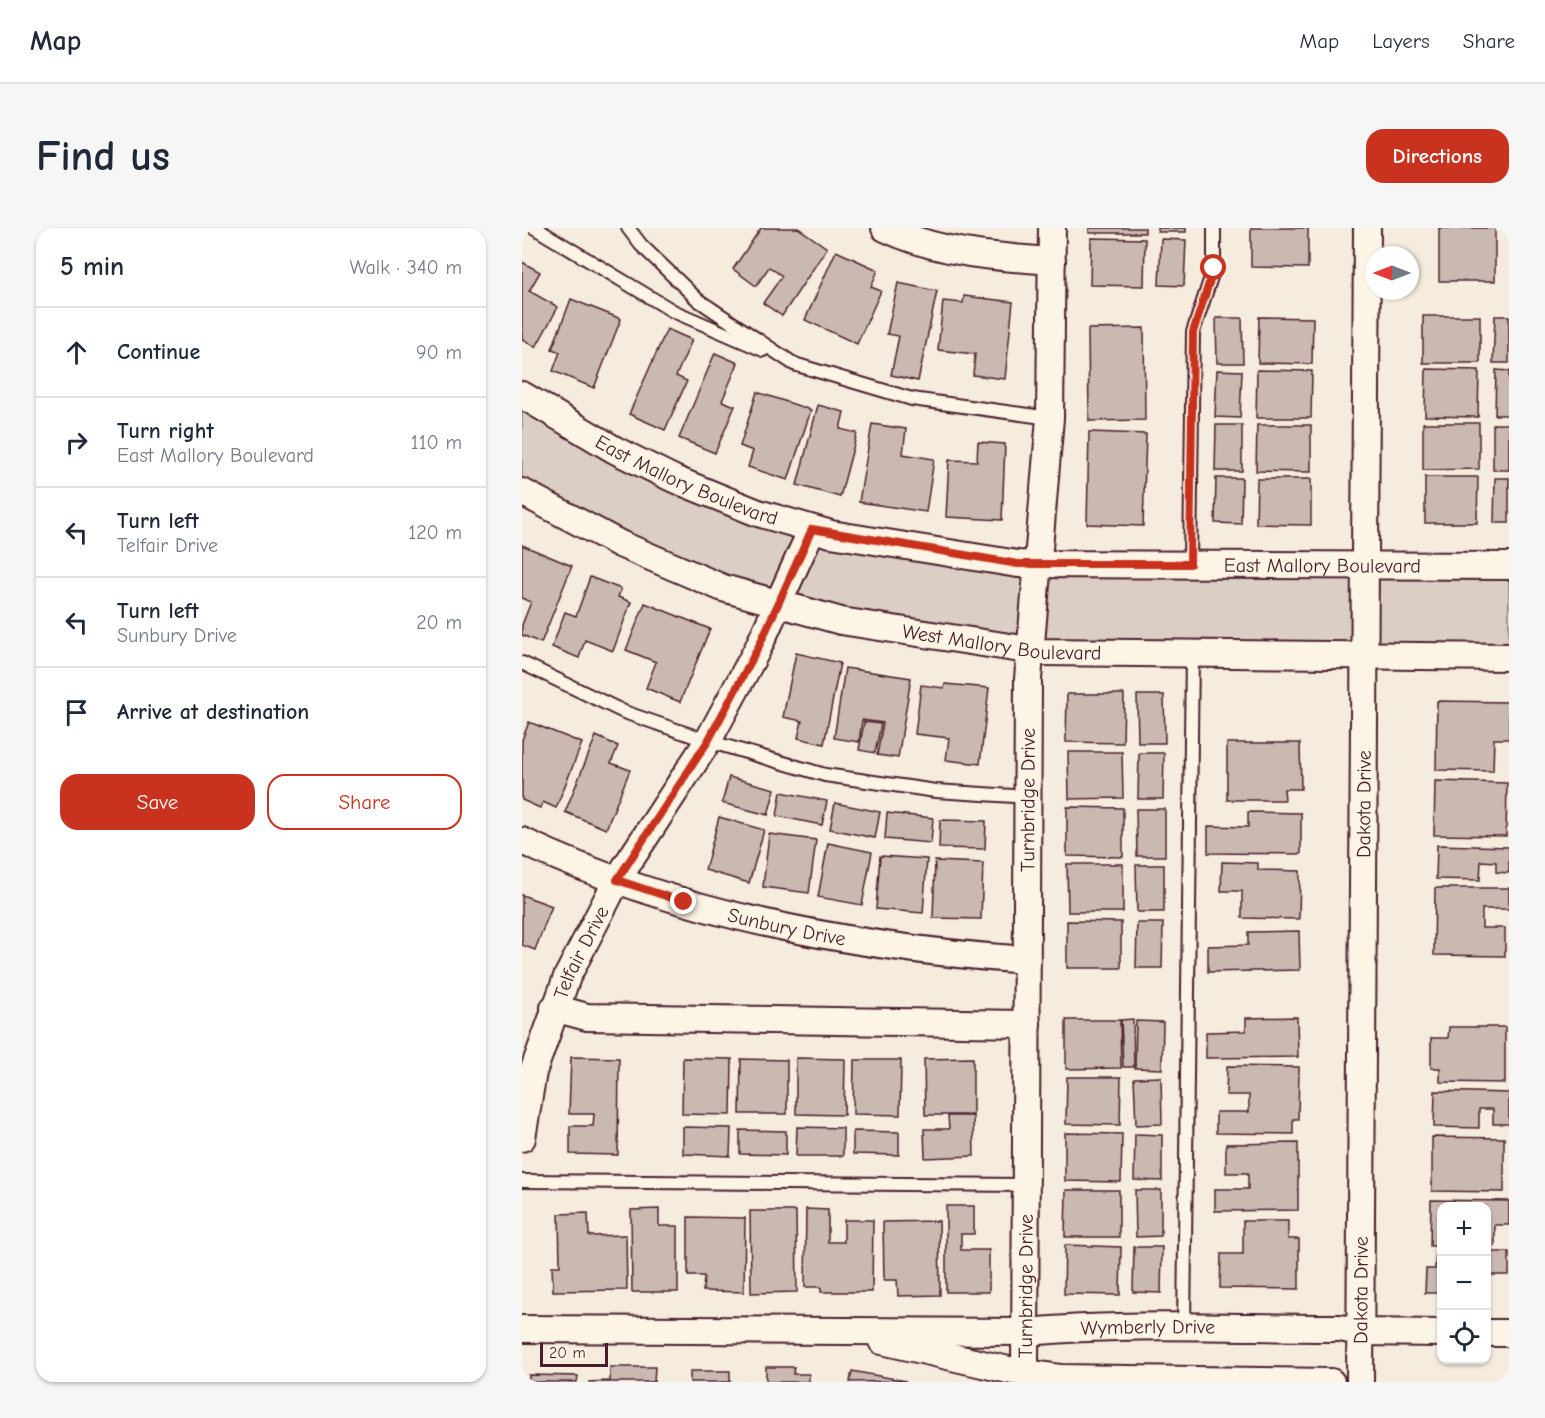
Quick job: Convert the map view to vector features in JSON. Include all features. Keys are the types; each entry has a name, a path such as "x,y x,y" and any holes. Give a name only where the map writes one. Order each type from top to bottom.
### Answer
{"street":[{"path":"885,228 903,237 984,257 1052,261"},
{"name":"Turnbridge Drive","path":"1026,1373 1028,679 1033,651 1037,564 1050,418 1052,228"},
{"name":"Dakota Drive","path":"1360,1382 1367,228"},
{"name":"East Mallory Boulevard","path":"522,395 615,450 674,478 758,513 812,529 1007,562 1037,564 1509,566"},
{"name":"West Mallory Boulevard","path":"522,492 620,544 723,588 842,621 1033,651 1192,655 1509,657"},
{"name":"Telfair Drive","path":"522,1138 533,1072 567,977 617,880 708,741 778,604 812,529"},
{"name":"Sunbury Drive","path":"522,841 560,859 684,902 795,930 918,952 1027,960"},
{"path":"554,1008 587,1017 1027,1024"},
{"name":"Wymberly Drive","path":"522,1329 1026,1332 1078,1327 1184,1327 1340,1328 1360,1332 1437,1333"},
{"name":"Wymberly Drive","path":"853,1332 900,1347 1060,1378 1331,1382"},
{"path":"1491,1333 1509,1333"}],"lane":[{"path":"535,228 673,311 794,364 912,399 1050,418"},
{"path":"628,228 641,245 698,300 794,364"},
{"path":"1190,564 1193,332 1214,268 1214,228"},
{"path":"1184,1327 1192,655"},
{"path":"522,663 624,712 708,741 825,775 936,791 1028,797"},
{"path":"522,1180 1027,1185"}],"shaded area":[{"path":"522,403 587,441 912,557 1509,574 1509,647 1053,643 797,602 657,551 522,480"}],"building":[{"path":"761,228 798,228 827,248 782,316 763,303 782,276 769,267 756,286 733,269"},
{"path":"1089,228 1145,228 1145,233 1089,233"},
{"path":"1158,228 1186,228 1186,232 1158,232"},
{"path":"1251,228 1308,228 1308,268 1251,267"},
{"path":"1439,228 1495,228 1495,281 1439,281"},
{"path":"1091,238 1145,239 1144,286 1090,285"},
{"path":"1161,239 1186,240 1184,286 1159,285"},
{"path":"836,251 878,270 871,287 881,291 857,344 805,320"},
{"path":"522,262 540,272 529,291 558,307 536,347 522,339"},
{"path":"898,283 937,291 918,381 891,375 899,336 887,334"},
{"path":"964,296 1013,302 1005,379 973,375 975,354 938,350 943,301 963,303"},
{"path":"571,299 621,319 594,388 553,371 560,352 552,349"},
{"path":"1423,316 1480,316 1480,363 1423,363"},
{"path":"1495,316 1509,316 1509,363 1493,363"},
{"path":"1259,317 1313,318 1312,364 1258,363"},
{"path":"1216,318 1242,318 1243,363 1217,363"},
{"path":"1144,328 1145,420 1089,421 1088,329"},
{"path":"667,329 692,340 676,376 687,381 665,430 629,414"},
{"path":"715,353 738,363 722,401 735,406 715,453 679,438"},
{"path":"1426,369 1479,370 1478,417 1425,416"},
{"path":"1217,370 1242,371 1240,418 1215,417"},
{"path":"1257,370 1312,371 1311,418 1256,418"},
{"path":"1496,370 1509,371 1509,415 1495,415"},
{"path":"757,392 811,410 788,480 748,467 753,451 740,446"},
{"path":"818,405 844,412 840,429 857,433 840,497 797,485"},
{"path":"1423,423 1479,423 1479,469 1423,470"},
{"path":"872,424 906,429 903,454 934,459 926,512 859,502"},
{"path":"1493,424 1509,424 1509,470 1493,470"},
{"path":"1216,425 1242,425 1242,471 1215,471"},
{"path":"1257,425 1311,425 1311,472 1256,471"},
{"path":"1089,432 1146,434 1143,526 1087,524"},
{"path":"978,442 1005,444 1002,520 946,517 949,460 977,461"},
{"path":"1425,477 1478,477 1477,523 1425,523"},
{"path":"1216,478 1242,478 1241,524 1215,523"},
{"path":"1495,478 1509,478 1509,523 1494,523"},
{"path":"1257,479 1311,479 1311,525 1256,524"},
{"path":"522,545 572,566 541,643 522,635 522,625 531,602 522,598"},
{"path":"590,577 621,589 618,597 631,602 613,651 585,640 579,658 552,647 565,612 576,616"},
{"path":"645,603 710,629 680,702 646,688 656,662 626,650"},
{"path":"796,653 840,663 824,744 798,738 802,721 783,717"},
{"path":"845,668 911,678 898,758 877,755 883,723 862,720 859,742 834,738"},
{"path":"945,684 989,688 980,764 946,760 949,738 915,734 921,685 944,688"},
{"path":"1067,694 1124,694 1123,743 1066,742"},
{"path":"1137,695 1164,695 1165,743 1138,743"},
{"path":"1437,701 1509,702 1509,739 1494,739 1493,771 1436,770"},
{"path":"529,722 582,743 556,808 543,802 540,808 522,800 522,740"},
{"path":"864,722 881,724 875,753 859,750"},
{"path":"596,736 618,746 611,763 630,770 606,829 565,812"},
{"path":"1227,743 1300,743 1301,789 1284,789 1285,800 1227,800"},
{"path":"1068,752 1122,752 1123,798 1069,799"},
{"path":"1139,753 1164,753 1163,799 1138,799"},
{"path":"729,777 775,789 768,815 722,803"},
{"path":"1435,781 1507,783 1506,836 1434,835"},
{"path":"781,792 827,801 822,825 777,816"},
{"path":"835,803 880,812 875,838 830,829"},
{"path":"1067,807 1123,808 1123,857 1067,856"},
{"path":"1136,809 1165,809 1165,856 1137,856"},
{"path":"1248,812 1301,813 1301,854 1208,853 1208,826 1248,827"},
{"path":"887,813 933,818 931,843 885,839"},
{"path":"719,817 764,830 749,883 705,870"},
{"path":"940,820 986,821 985,849 939,848"},
{"path":"769,834 816,840 809,893 763,887"},
{"path":"828,843 872,852 862,905 818,897"},
{"path":"1437,845 1509,847 1509,873 1496,872 1496,862 1481,861 1480,880 1436,879"},
{"path":"880,856 927,859 923,913 876,909"},
{"path":"935,861 983,863 981,919 933,918"},
{"path":"1222,862 1258,863 1258,870 1300,871 1299,919 1242,918 1242,891 1221,891"},
{"path":"1067,864 1123,864 1123,912 1068,912"},
{"path":"1136,865 1164,865 1164,912 1137,912"},
{"path":"1435,888 1509,888 1509,909 1482,909 1482,928 1505,928 1505,956 1434,955"},
{"path":"522,895 552,906 535,950 522,945"},
{"path":"1067,921 1121,922 1121,968 1067,968"},
{"path":"1137,923 1163,923 1162,968 1136,968"},
{"path":"1299,931 1300,970 1208,972 1208,946 1248,945 1248,932"},
{"path":"1297,1017 1298,1057 1206,1058 1206,1032 1246,1031 1246,1018"},
{"path":"1133,1019 1134,1067 1123,1067 1121,1020"},
{"path":"1066,1020 1120,1020 1121,1068 1066,1069"},
{"path":"1136,1021 1163,1022 1162,1069 1135,1068"},
{"path":"1449,1027 1505,1027 1505,1083 1440,1082 1440,1068 1431,1068 1431,1038 1448,1038"},
{"path":"571,1057 619,1058 618,1155 570,1154 570,1126 593,1126 594,1114 569,1114"},
{"path":"683,1058 732,1059 731,1115 682,1114"},
{"path":"796,1058 845,1059 844,1115 796,1114"},
{"path":"973,1058 973,1115 925,1115 924,1059"},
{"path":"741,1059 787,1060 787,1114 740,1114"},
{"path":"854,1060 901,1060 900,1115 853,1114"},
{"path":"1227,1066 1299,1067 1298,1119 1293,1119 1293,1134 1216,1133 1216,1112 1249,1112 1249,1095 1226,1095"},
{"path":"1067,1077 1121,1077 1120,1125 1066,1124"},
{"path":"1161,1077 1162,1124 1136,1125 1134,1078"},
{"path":"1435,1091 1509,1093 1509,1124 1493,1124 1493,1109 1479,1109 1479,1128 1434,1127"},
{"path":"948,1116 973,1116 974,1156 925,1158 924,1129 949,1129"},
{"path":"683,1127 731,1128 730,1156 683,1154"},
{"path":"797,1127 843,1128 843,1156 796,1156"},
{"path":"740,1130 786,1131 786,1155 740,1154"},
{"path":"853,1131 899,1132 899,1155 853,1154"},
{"path":"1065,1133 1122,1134 1121,1182 1065,1181"},
{"path":"1135,1134 1162,1135 1162,1181 1134,1180"},
{"path":"1432,1137 1504,1138 1504,1192 1432,1191"},
{"path":"1298,1143 1298,1210 1215,1211 1215,1189 1248,1189 1248,1173 1226,1173 1226,1144"},
{"path":"1066,1190 1119,1190 1119,1237 1065,1237"},
{"path":"1135,1190 1161,1190 1161,1236 1136,1237"},
{"path":"1431,1200 1509,1201 1509,1225 1495,1225 1495,1246 1491,1246 1491,1202 1437,1202 1437,1246 1430,1246"},
{"path":"946,1206 974,1206 974,1234 961,1234 961,1250 989,1250 989,1292 946,1292"},
{"path":"659,1209 659,1226 678,1226 678,1292 632,1292 631,1210"},
{"path":"806,1209 828,1210 828,1242 844,1242 844,1220 873,1220 872,1292 821,1292 821,1287 805,1287"},
{"path":"750,1211 796,1211 797,1292 751,1293"},
{"path":"588,1213 589,1236 626,1235 627,1290 553,1291 552,1266 560,1266 559,1214"},
{"path":"688,1217 745,1218 744,1292 703,1291 704,1276 688,1276"},
{"path":"939,1221 940,1295 898,1296 897,1280 884,1280 883,1222"},
{"path":"1243,1221 1288,1221 1288,1239 1299,1239 1299,1289 1220,1288 1221,1254 1243,1254"},
{"path":"1065,1245 1121,1247 1120,1295 1064,1294"},
{"path":"1134,1247 1162,1247 1161,1293 1133,1292"},
{"path":"1437,1251 1437,1293 1425,1293 1426,1269 1435,1269"},
{"path":"1491,1252 1509,1252 1509,1275 1491,1275"},
{"path":"610,1367 655,1367 654,1382 588,1382 610,1381"},
{"path":"766,1367 794,1367 793,1374 809,1374 809,1382 766,1382"},
{"path":"690,1371 730,1371 730,1382 690,1382"},
{"path":"852,1371 906,1381 850,1382"},
{"path":"529,1375 578,1376 577,1382 529,1382"}],"route":[{"path":"684,902 617,880 708,741 758,648 812,529 1018,564 1190,564 1193,332 1214,268"}]}
